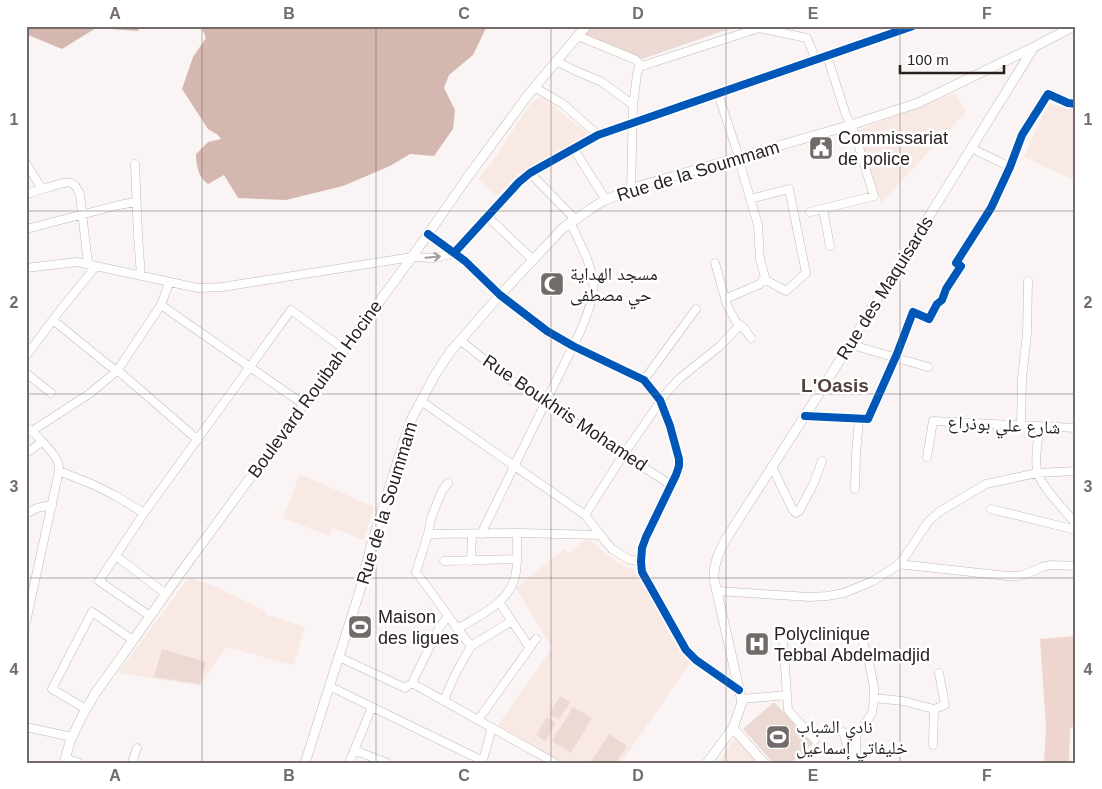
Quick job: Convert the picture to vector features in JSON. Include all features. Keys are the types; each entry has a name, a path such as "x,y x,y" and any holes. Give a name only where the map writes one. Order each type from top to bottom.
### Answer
{"main road":[{"name":"Boulevard Rouibah Hocine","path":"64,760 72,737 96,692 150,616 534,87 586,26"},
{"name":"Rue de la Soummam","path":"308,762 329,686 362,584 371,546 412,418 450,352 500,295 573,221 606,200 631,189 851,125 918,103 1034,47 1063,29 1074,26"},
{"name":"Rue des Maquisards","path":"741,699 717,591 714,566 718,554 851,344 1034,47"},
{"path":"707,763 733,728 742,702 741,699"},
{"path":"733,728 764,763"}],"street":[{"path":"26,268 77,262 169,283 198,288 215,288 412,257 434,258 454,253 519,182 530,173 598,135 913,26"},
{"path":"639,67 759,28 807,38 816,60"},
{"path":"578,36 634,59 639,63 633,105 631,189"},
{"path":"810,212 874,196 854,131 846,115 827,56"},
{"path":"556,61 602,82 633,105"},
{"path":"534,87 563,104 598,135"},
{"path":"718,94 758,225 760,260 765,277 760,284 725,299"},
{"path":"805,416 868,419 896,358 913,312 929,319 937,304 942,300 946,289 961,266 956,263 991,208 1022,135 1048,94 1068,103 1076,104"},
{"path":"573,148 606,200"},
{"path":"972,148 1010,167"},
{"path":"26,163 42,188"},
{"path":"135,164 141,276"},
{"path":"481,534 581,330 589,307 594,282 573,221 530,173"},
{"path":"26,195 42,188 65,182 72,184 79,191 92,265 26,356"},
{"path":"750,199 789,189 806,274 786,291 764,279"},
{"path":"26,229 136,202"},
{"path":"823,209 830,246"},
{"path":"487,216 533,260"},
{"path":"428,234 465,261 500,295 547,331 572,346 644,380 660,400 670,426 679,459 678,470 642,548 640,562 642,572 686,650 696,660 739,690"},
{"path":"715,263 727,305 736,322 744,328 751,338"},
{"path":"1021,426 1028,281"},
{"path":"26,622 59,471 58,462 29,429 89,394 117,371 161,306 169,283"},
{"path":"161,306 304,404"},
{"path":"644,380 696,309"},
{"path":"150,616 99,581 144,514 291,310 344,348"},
{"path":"52,320 122,374 198,440"},
{"path":"585,515 660,400 676,382 720,346 740,325"},
{"name":"Rue Boukhris Mohamed","path":"460,340 506,377 671,485"},
{"path":"851,344 928,367"},
{"path":"26,373 51,392"},
{"path":"421,402 585,515 612,549 628,559 640,562"},
{"path":"855,489 859,419"},
{"name":"شارع علي بوذراع","path":"927,457 933,421 1076,428"},
{"path":"1040,427 1037,473 1047,489 1076,524"},
{"path":"26,453 42,442"},
{"path":"772,467 796,513 799,511 813,485 822,461"},
{"path":"59,471 116,496 144,514"},
{"path":"717,591 810,597 833,596 849,591 873,581 890,571 898,564 928,522 939,512 986,484 1037,473 1076,471"},
{"path":"448,483 442,491 431,518 416,572 471,646"},
{"path":"26,514 37,508 52,505"},
{"path":"991,509 1076,530"},
{"path":"428,534 517,533 600,535"},
{"path":"457,629 506,596 516,572 517,533"},
{"path":"471,560 472,534"},
{"path":"116,556 166,594"},
{"path":"444,561 516,559"},
{"path":"898,564 1017,576 1050,565 1076,566"},
{"path":"499,602 530,648"},
{"path":"86,709 52,690 92,612 133,640"},
{"path":"339,657 405,688 412,683 439,628 448,616"},
{"path":"444,700 471,646 512,621"},
{"path":"856,763 856,736 872,713 874,698 874,687 868,656 861,637"},
{"path":"783,638 788,710 815,740"},
{"path":"478,720 536,639"},
{"path":"874,698 903,701 934,709 945,705 939,673"},
{"path":"412,683 555,763"},
{"path":"329,686 483,762 492,728"},
{"path":"741,699 787,695"},
{"path":"349,763 372,707"},
{"path":"933,745 934,709"},
{"path":"26,727 72,737"},
{"path":"843,732 852,763"},
{"path":"132,763 137,748"},
{"path":"354,750 387,763"},
{"path":"64,760 79,763"}],"shaded area":[{"path":"26,26 144,26 137,31 96,28 62,49 26,34"},
{"path":"201,26 487,26 473,55 449,75 444,88 455,110 453,129 434,156 410,154 390,166 343,186 286,200 238,198 224,175 208,184 200,174 196,154 208,142 221,139 208,129 182,89 193,57 206,38"},
{"path":"593,26 738,26 642,59 585,35"},
{"path":"955,93 966,112 881,203 856,131"},
{"path":"543,98 588,134 515,178 497,196 478,179 492,162 533,100"},
{"path":"1048,104 1076,109 1076,181 1024,157"},
{"path":"300,474 374,507 364,540 333,528 329,536 283,518"},
{"path":"587,538 618,563 635,571 683,654 691,662 621,763 564,763 498,725 552,648 516,588 564,549 569,553"},
{"path":"189,577 218,588 266,611 265,614 305,627 294,665 226,647 200,686 118,673"},
{"path":"1076,636 1076,724 1070,729 1069,763 1044,763 1046,727 1040,639"},
{"path":"162,649 206,662 200,684 154,677"},
{"path":"560,696 570,702 559,720 549,714"},
{"name":"نادي الشباب خليفاتي إسماعيل","path":"774,702 813,744 791,763 773,763 743,729"},
{"path":"573,707 592,718 571,753 552,741"},
{"path":"547,717 556,723 545,741 536,735"},
{"path":"609,734 627,746 616,763 590,763"},
{"path":"735,737 758,763 718,763"}],"cycle path":[{"path":"454,253 519,182 530,173 598,135 913,26"},
{"path":"805,416 868,419 897,354 913,312 929,319 937,304 942,300 946,289 961,266 956,263 991,208 1022,135 1048,94 1068,103 1076,104"},
{"path":"428,234 465,261 500,295 547,331 573,346 644,380 660,400 670,426 679,459 679,466 642,548 642,572 686,650 696,660 739,690"}],"place":[{"name":"Commissariat de police","path":"821,148"},
{"name":"مسجد الهداية حي مصطفى","path":"552,284"},
{"name":"Maison des ligues","path":"360,627"},
{"name":"Polyclinique Tebbal Abdelmadjid","path":"757,644"},
{"name":"نادي الشباب خليفاتي إسماعيل","path":"778,737"}],"district":[{"name":"L'Oasis","path":"835,385"}]}
